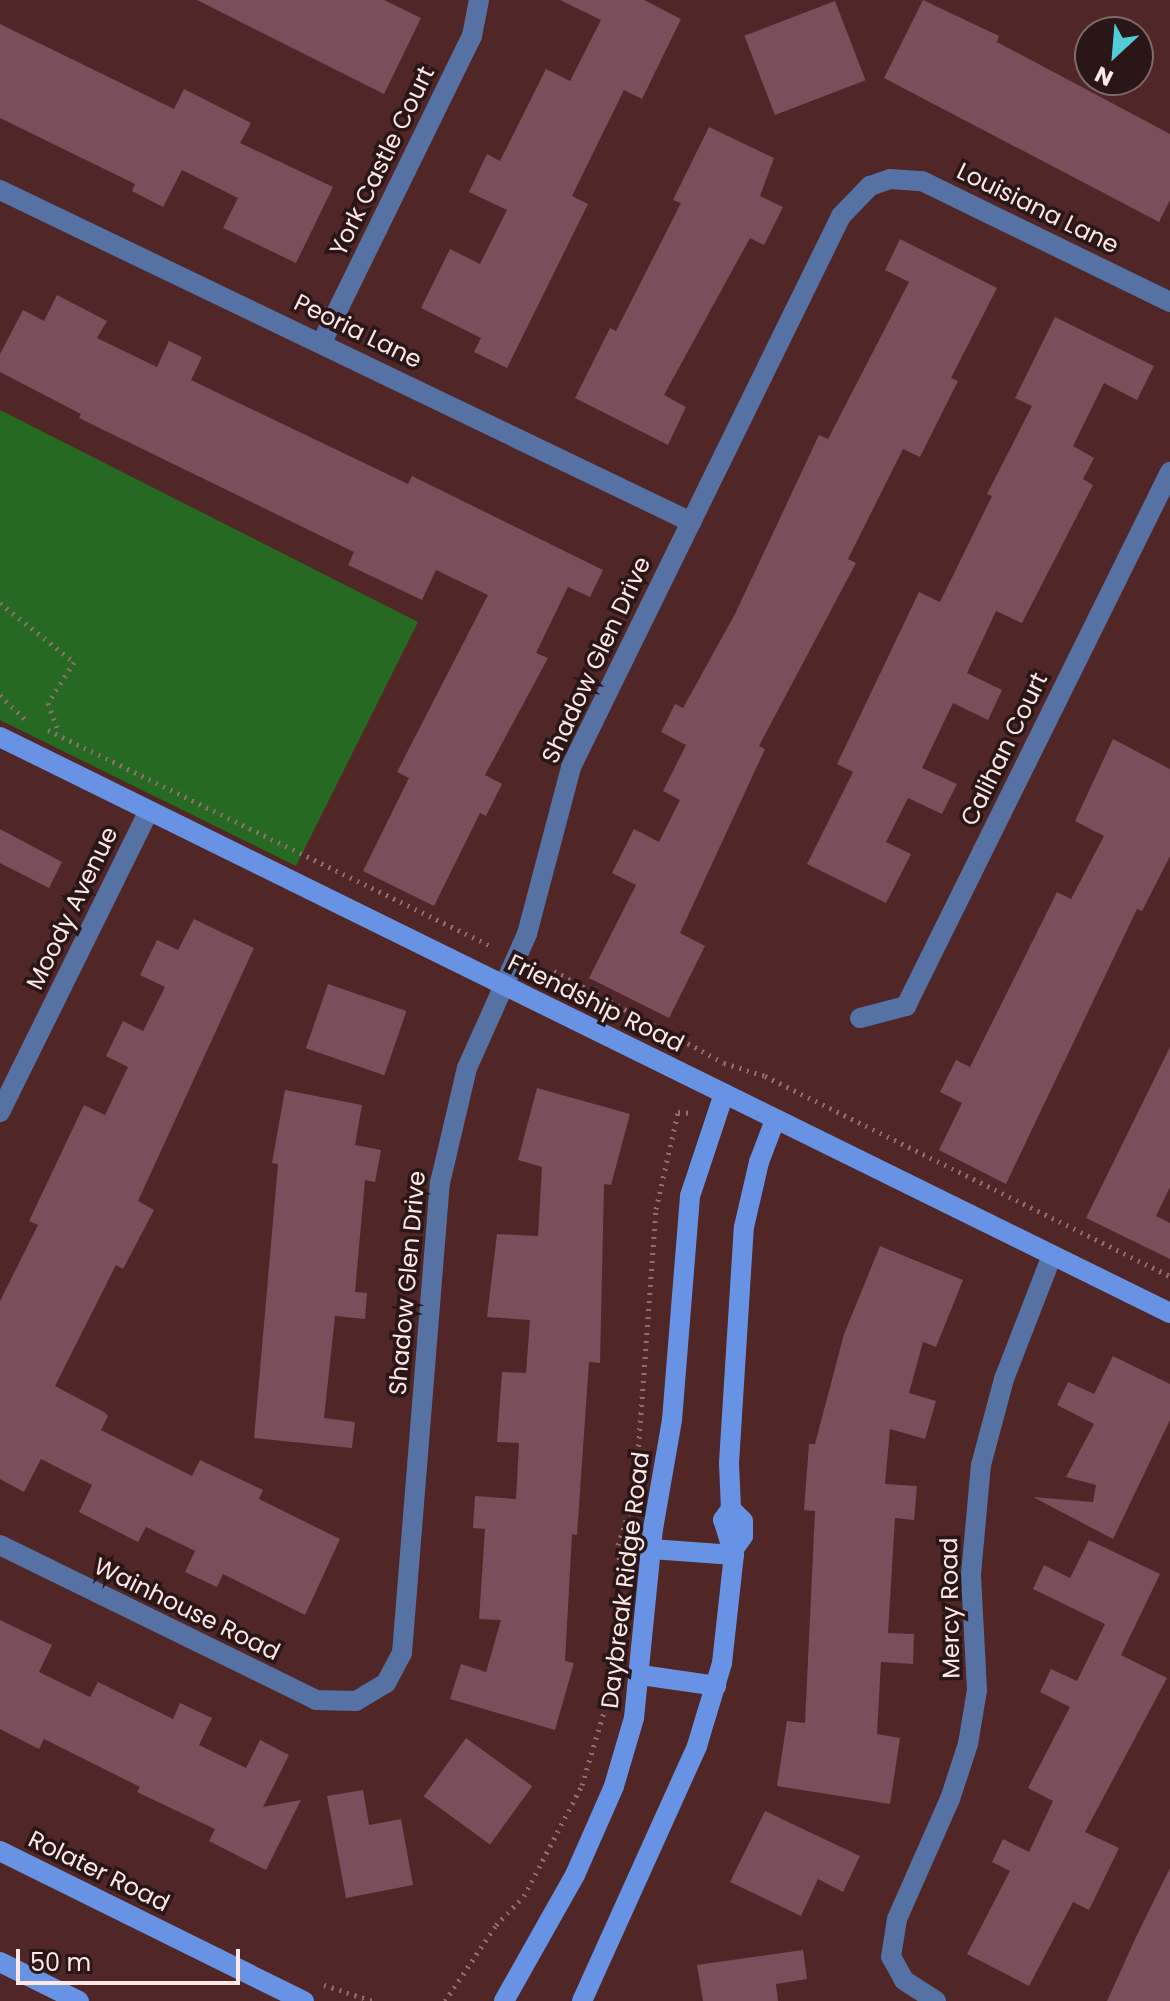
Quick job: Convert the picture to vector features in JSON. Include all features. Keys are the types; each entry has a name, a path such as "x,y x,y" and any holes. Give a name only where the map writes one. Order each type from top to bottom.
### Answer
{"street":[{"name":"York Castle Court","path":"322,342 472,36 479,0"},
{"name":"Louisiana Lane","path":"879,182 922,181 1170,302"},
{"name":"Shadow Glen Drive","path":"356,1701 386,1683 402,1653 440,1183 467,1068 501,986 527,934 571,767 841,216 861,192 879,182"},
{"name":"Peoria Lane","path":"0,190 322,342 691,522"},
{"name":"Calihan Court","path":"860,1018 906,1006 1170,472"},
{"name":"Friendship Road","path":"0,737 1170,1313"},
{"name":"Moody Avenue","path":"0,1112 148,812"},
{"name":"Daybreak Ridge Road","path":"504,2001 575,1875 614,1786 641,1675 651,1549 672,1420 690,1196 724,1094"},
{"path":"582,2001 697,1746 716,1686 730,1621 734,1552 724,1535 723,1520 731,1509 729,1463 744,1227 759,1162 775,1120"},
{"name":"Mercy Road","path":"936,2001 904,1980 891,1957 897,1919 950,1799 968,1744 977,1690 971,1574 981,1465 1004,1379 1052,1255"},
{"name":"Wainhouse Road","path":"0,1545 306,1696 326,1703 356,1701"},
{"path":"651,1549 734,1552"},
{"path":"641,1675 716,1686"},
{"name":"Rolater Road","path":"0,1851 304,2001"},
{"path":"0,1962 79,2001"}],"path":[{"path":"0,603 74,662 48,703 60,734"},
{"path":"0,695 23,718 491,946"},
{"path":"547,975 554,971 724,1063 765,1076 1170,1276"},
{"path":"638,1461 656,1209 678,1112 693,1113"},
{"path":"623,1590 618,1545 631,1505"},
{"path":"445,2001 496,1925 524,1896 582,1785 611,1685"}],"green space":[{"path":"0,410 418,622 296,866 0,720"}],"building":[{"path":"197,0 384,0 421,18 384,94"},
{"path":"560,0 644,0 681,19 642,99 624,90 572,196 588,204 507,368 474,352 481,338 421,308 450,249 480,264 507,210 469,192 487,154 500,161 546,69 570,81 601,20"},
{"path":"923,0 999,36 997,42 1074,83 1074,96 1099,96 1170,134 1170,200 1159,222 884,78"},
{"path":"835,1 865,80 775,115 744,36"},
{"path":"0,24 174,109 184,89 251,123 240,143 333,187 296,263 223,228 238,198 182,170 163,207 132,191 135,184 0,118"},
{"path":"709,127 774,158 760,196 783,207 764,245 750,238 664,395 686,407 668,445 575,398 610,328 616,331 681,203 673,200"},
{"path":"900,239 997,288 951,378 958,381 920,457 903,449 848,559 856,563 759,746 765,749 680,933 705,946 669,1018 589,978 636,885 612,873 634,829 659,842 680,800 663,791 686,745 661,732 675,704 683,708 735,614 819,435 828,439 909,282 885,270"},
{"path":"57,295 107,321 97,338 157,367 169,341 202,357 191,380 408,484 412,476 603,570 590,597 568,587 536,653 548,658 485,775 502,784 486,816 480,813 434,906 363,871 409,778 397,772 488,595 436,570 422,600 348,565 354,552 79,418 81,414 0,372 0,354 23,310 44,321"},
{"path":"1055,317 1154,366 1137,400 1104,383 1073,446 1094,458 1083,479 1093,485 1022,623 996,611 967,673 1002,690 988,720 953,703 922,768 957,784 942,814 908,798 886,842 911,854 886,903 807,864 853,772 837,764 919,592 940,602 992,496 987,494 1032,406 1015,398"},
{"path":"1113,739 1170,769 1170,856 1142,911 1137,909 1006,1184 939,1150 962,1103 940,1092 956,1060 970,1067 1057,892 1071,899 1104,836 1075,821"},
{"path":"0,829 62,862 49,888 0,863"},
{"path":"194,919 254,948 138,1201 154,1210 123,1269 116,1265 55,1386 104,1412 108,1416 101,1430 192,1476 200,1460 263,1490 259,1499 340,1539 305,1615 223,1574 217,1587 185,1572 195,1551 146,1527 138,1542 79,1512 92,1485 41,1459 24,1492 0,1479 0,1301 38,1225 29,1221 84,1105 105,1115 128,1067 106,1056 123,1021 143,1031 165,987 140,975 157,940 178,950"},
{"path":"328,984 406,1011 384,1075 306,1048"},
{"path":"1170,1047 1170,1187 1156,1216 1170,1223 1170,1259 1086,1218"},
{"path":"537,1088 630,1114 611,1185 604,1184 600,1363 589,1362 577,1535 572,1534 565,1661 574,1663 555,1730 450,1699 461,1664 486,1672 501,1620 479,1619 485,1529 473,1528 475,1496 516,1499 519,1443 497,1442 502,1372 526,1373 530,1320 487,1317 497,1234 538,1236 542,1167 518,1160"},
{"path":"285,1090 362,1105 355,1145 381,1150 375,1182 365,1180 355,1292 367,1293 365,1319 335,1316 324,1418 355,1422 352,1448 254,1438 278,1164 272,1163"},
{"path":"880,1246 963,1280 936,1347 923,1342 909,1393 936,1401 925,1439 890,1429 885,1484 917,1486 914,1520 895,1518 888,1633 914,1634 913,1664 881,1662 877,1734 900,1738 890,1804 777,1786 787,1721 805,1723 815,1511 804,1510 809,1444 815,1444 844,1334"},
{"path":"1113,1356 1170,1384 1170,1420 1113,1539 1033,1497 1093,1502 1096,1485 1066,1477 1094,1424 1057,1405 1068,1382 1094,1394"},
{"path":"1089,1540 1160,1574 1121,1655 1167,1678 1085,1832 1119,1848 1089,1910 1073,1902 1029,1986 967,1954 1010,1871 992,1862 1003,1839 1029,1852 1053,1801 1028,1788 1070,1707 1040,1692 1051,1669 1077,1681 1105,1624 1033,1589 1044,1565 1070,1578"},
{"path":"0,1620 52,1645 39,1672 90,1697 98,1682 173,1719 180,1703 212,1718 199,1745 246,1768 260,1740 289,1755 263,1807 301,1800 266,1870 209,1841 215,1829 137,1792 140,1787 44,1739 39,1749 0,1729"},
{"path":"466,1738 532,1786 490,1844 424,1796"},
{"path":"363,1790 369,1825 401,1819 413,1885 346,1898 327,1796"},
{"path":"765,1811 860,1856 843,1892 818,1879 801,1916 730,1882"},
{"path":"1170,1868 1170,2001 1107,2001 1137,1935"},
{"path":"803,1950 807,1979 776,1984 778,2001 703,2001 697,1965"}]}
